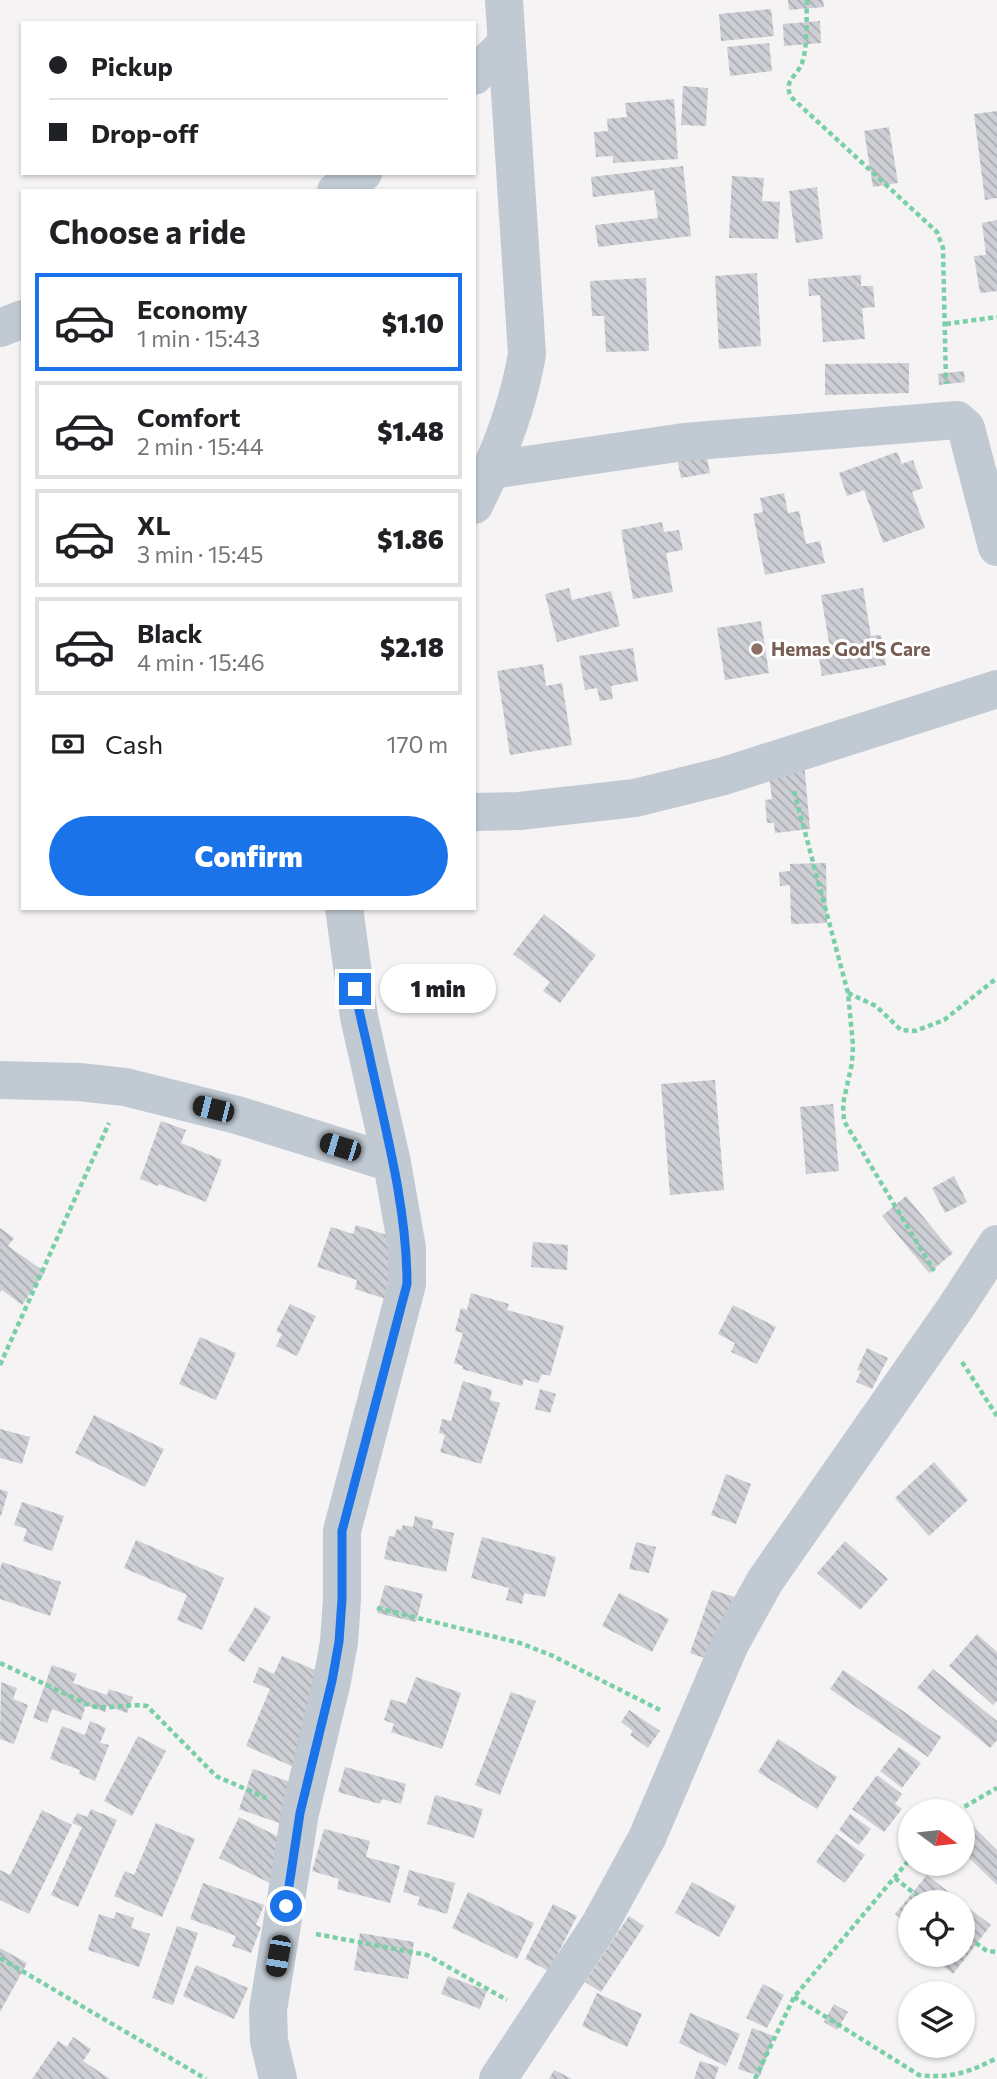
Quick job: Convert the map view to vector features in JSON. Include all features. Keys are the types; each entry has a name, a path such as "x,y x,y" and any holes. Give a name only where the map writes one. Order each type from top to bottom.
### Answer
{"street":[{"path":"476,501 512,421 522,387 527,354 504,0"},
{"path":"476,74 505,45"},
{"path":"339,189 360,175"},
{"path":"0,328 21,320"},
{"path":"492,470 684,442 957,420 966,428 997,547"},
{"path":"476,812 519,811 635,798 724,776 997,689"},
{"path":"278,2079 270,2041 268,2010 300,1813 332,1681 342,1599 342,1531 407,1284 407,1248 392,1163 359,1017 344,910"},
{"path":"0,1080 79,1082 125,1087 237,1115 392,1163"},
{"path":"498,2079 598,1926 647,1838 730,1644 765,1581 997,1244"}],"path":[{"path":"807,0 802,62 790,77 788,90 791,97 937,232 943,248 947,420"},
{"path":"946,324 997,317"},
{"path":"785,757 848,993 853,1045 843,1104 844,1121 997,1416"},
{"path":"848,993 876,1006 901,1030 915,1031 944,1020 997,978"},
{"path":"0,1366 125,1087"},
{"path":"342,1599 533,1648 694,1727"},
{"path":"0,1663 90,1706 147,1706 216,1776 300,1813"},
{"path":"975,1801 997,1788"},
{"path":"755,2079 794,1997 898,1873"},
{"path":"894,1878 910,1890"},
{"path":"283,1929 427,1955 538,2018"},
{"path":"975,1943 997,1952"},
{"path":"0,1958 206,2079"},
{"path":"794,1997 919,2075 953,2078 997,2058"}],"building":[{"path":"788,0 823,0 824,7 789,10"},
{"path":"771,9 774,36 721,41 719,14"},
{"path":"820,21 821,43 784,46 783,24"},
{"path":"769,43 772,71 730,76 727,47"},
{"path":"683,86 708,88 706,126 681,125"},
{"path":"674,99 678,159 613,163 613,156 596,157 594,132 608,131 607,119 627,117 625,103"},
{"path":"997,111 997,198 985,200 974,114"},
{"path":"889,127 898,183 873,187 864,131"},
{"path":"683,166 691,236 598,247 595,225 658,218 654,190 593,197 591,177"},
{"path":"732,176 764,178 762,201 780,202 778,239 729,238"},
{"path":"817,187 823,239 796,243 789,191"},
{"path":"997,220 997,291 980,293 974,256 986,255 982,223"},
{"path":"757,273 761,346 719,349 715,276"},
{"path":"861,275 861,286 873,286 875,307 862,308 865,339 823,342 820,295 809,296 808,279"},
{"path":"646,278 649,351 606,352 604,316 592,316 590,281"},
{"path":"909,363 909,393 825,395 825,364"},
{"path":"964,371 965,382 939,385 938,374"},
{"path":"705,447 710,473 681,478 676,453"},
{"path":"897,452 902,464 913,460 923,488 912,492 925,528 883,543 864,490 847,496 839,473"},
{"path":"784,493 788,513 799,511 806,544 820,541 825,563 765,575 753,514 763,512 760,498"},
{"path":"662,522 664,532 679,530 683,550 666,553 673,592 633,599 621,530"},
{"path":"569,588 572,600 611,591 620,626 557,642 545,594"},
{"path":"863,588 871,636 881,635 886,665 822,676 817,645 829,643 821,595"},
{"path":"761,621 769,673 725,680 717,628"},
{"path":"633,648 638,681 611,686 613,699 600,701 597,688 585,690 579,656"},
{"path":"543,664 546,686 562,683 572,745 510,755 497,671"},
{"path":"804,762 810,829 775,833 774,823 767,823 765,800 772,799 768,767"},
{"path":"826,863 827,923 791,924 790,885 780,886 779,872 790,871 790,864"},
{"path":"544,914 596,955 560,1003 543,991 550,982 513,954"},
{"path":"715,1080 724,1190 670,1195 661,1084"},
{"path":"833,1104 839,1171 806,1174 800,1107"},
{"path":"161,1121 186,1130 181,1143 222,1160 206,1202 140,1179"},
{"path":"954,1176 967,1202 945,1213 932,1188"},
{"path":"906,1196 953,1253 929,1273 882,1216"},
{"path":"356,1225 393,1237 389,1300 355,1289 357,1280 317,1267 331,1227 353,1234"},
{"path":"0,1228 14,1238 8,1246 45,1272 22,1305 2,1290 0,1292"},
{"path":"533,1242 568,1245 567,1270 531,1267"},
{"path":"471,1293 509,1304 507,1310 564,1326 550,1376 542,1374 538,1383 524,1379 522,1386 462,1369 463,1366 454,1363 463,1333 455,1331 461,1308 467,1310"},
{"path":"290,1304 316,1316 297,1356 276,1346 282,1334 276,1331"},
{"path":"733,1305 776,1327 757,1364 731,1352 735,1343 718,1334"},
{"path":"200,1337 236,1353 216,1400 179,1384"},
{"path":"867,1348 888,1358 872,1389 856,1382 861,1371 857,1370"},
{"path":"463,1381 492,1390 490,1400 500,1403 481,1464 440,1452 445,1435 439,1433 442,1419 451,1421"},
{"path":"540,1389 556,1394 550,1413 535,1409"},
{"path":"94,1415 164,1449 145,1487 75,1453"},
{"path":"0,1429 30,1437 22,1464 0,1458"},
{"path":"934,1462 968,1500 929,1536 895,1498"},
{"path":"726,1474 751,1484 736,1524 711,1515"},
{"path":"0,1489 8,1492 1,1516 0,1516"},
{"path":"22,1502 64,1516 52,1551 23,1541 27,1529 14,1525"},
{"path":"415,1516 433,1521 432,1528 454,1533 446,1572 384,1559 389,1536 394,1537 397,1529 401,1530 403,1525 413,1527"},
{"path":"482,1537 556,1557 545,1597 524,1593 522,1604 506,1600 509,1588 471,1578"},
{"path":"136,1540 224,1578 202,1630 177,1620 187,1595 124,1568"},
{"path":"845,1541 888,1579 860,1610 817,1573"},
{"path":"636,1542 656,1547 649,1573 629,1569"},
{"path":"2,1562 61,1582 50,1616 0,1599"},
{"path":"385,1585 423,1594 416,1622 377,1613"},
{"path":"712,1590 735,1597 713,1661 690,1653"},
{"path":"619,1593 669,1619 652,1652 602,1626"},
{"path":"255,1607 271,1617 244,1662 228,1651"},
{"path":"977,1634 997,1652 997,1701 993,1705 949,1666"},
{"path":"282,1656 334,1678 296,1768 246,1746 270,1689 253,1682 259,1667 274,1674"},
{"path":"52,1665 77,1674 73,1683 107,1695 109,1689 133,1697 127,1713 107,1706 105,1712 86,1705 81,1720 52,1709 47,1723 33,1718"},
{"path":"933,1669 997,1721 997,1740 990,1748 917,1688"},
{"path":"843,1670 941,1737 928,1757 830,1689"},
{"path":"416,1677 461,1693 442,1749 391,1732 394,1724 384,1720 391,1699 406,1704"},
{"path":"1,1682 17,1688 13,1699 28,1705 14,1744 0,1739"},
{"path":"511,1692 536,1701 500,1795 475,1785"},
{"path":"629,1710 660,1731 648,1748 630,1735 633,1731 621,1722"},
{"path":"90,1721 106,1728 100,1743 109,1745 95,1781 79,1774 80,1770 50,1759 62,1726 85,1735"},
{"path":"138,1736 166,1751 132,1816 104,1801"},
{"path":"778,1739 837,1777 817,1809 758,1772"},
{"path":"899,1747 921,1763 902,1788 880,1771"},
{"path":"345,1767 406,1784 401,1804 382,1799 380,1804 338,1792"},
{"path":"253,1769 299,1785 285,1825 239,1809"},
{"path":"877,1775 902,1794 895,1804 898,1806 898,1814 884,1832 852,1809"},
{"path":"435,1795 483,1809 474,1838 427,1824"},
{"path":"91,1809 117,1820 78,1907 51,1895 82,1827 72,1823 77,1813 87,1817"},
{"path":"42,1810 72,1825 29,1914 0,1900 0,1870 10,1875"},
{"path":"850,1814 871,1829 859,1845 839,1830"},
{"path":"239,1817 283,1839 280,1888 219,1858"},
{"path":"156,1823 195,1839 162,1917 114,1896 125,1871 134,1875"},
{"path":"975,1828 997,1850 997,1885 975,1864"},
{"path":"324,1829 370,1841 366,1857 400,1866 390,1903 337,1889 339,1879 312,1871"},
{"path":"836,1834 865,1855 845,1883 816,1862"},
{"path":"409,1870 455,1883 447,1914 417,1905 420,1897 403,1892"},
{"path":"928,1876 946,1890 915,1890"},
{"path":"692,1882 736,1906 719,1937 675,1913"},
{"path":"203,1883 264,1905 256,1925 261,1927 251,1953 232,1946 236,1936 190,1919"},
{"path":"468,1892 534,1923 517,1959 452,1928"},
{"path":"553,1904 577,1916 549,1971 525,1959"},
{"path":"116,1912 134,1918 131,1928 150,1934 139,1967 88,1950 99,1914 114,1919"},
{"path":"975,1913 991,1925 975,1946"},
{"path":"629,1916 644,1926 601,1992 585,1982"},
{"path":"177,1926 198,1933 173,2005 152,1998"},
{"path":"360,1933 414,1942 408,1979 354,1970"},
{"path":"0,1948 27,1963 0,2012"},
{"path":"196,1965 248,1988 234,2019 183,1996"},
{"path":"944,1967 958,1967 953,1974"},
{"path":"448,1976 487,1991 480,2009 441,1994"},
{"path":"763,1984 784,1995 767,2028 746,2018"},
{"path":"597,1993 642,2014 627,2047 582,2026"},
{"path":"834,2004 848,2012 837,2030 824,2022"},
{"path":"690,2013 740,2034 726,2066 679,2043"},
{"path":"752,2028 774,2036 760,2076 738,2069"},
{"path":"73,2037 91,2049 83,2061 110,2079 32,2079 58,2041 67,2047"},
{"path":"700,2061 719,2067 715,2079 694,2079"},
{"path":"554,2070 572,2079 549,2079"}],"place":[{"name":"Hemas God'S Care","path":"757,649"}],"route":[{"path":"286,1906 300,1813 339,1642 342,1531 407,1284 407,1248 355,989"}]}
